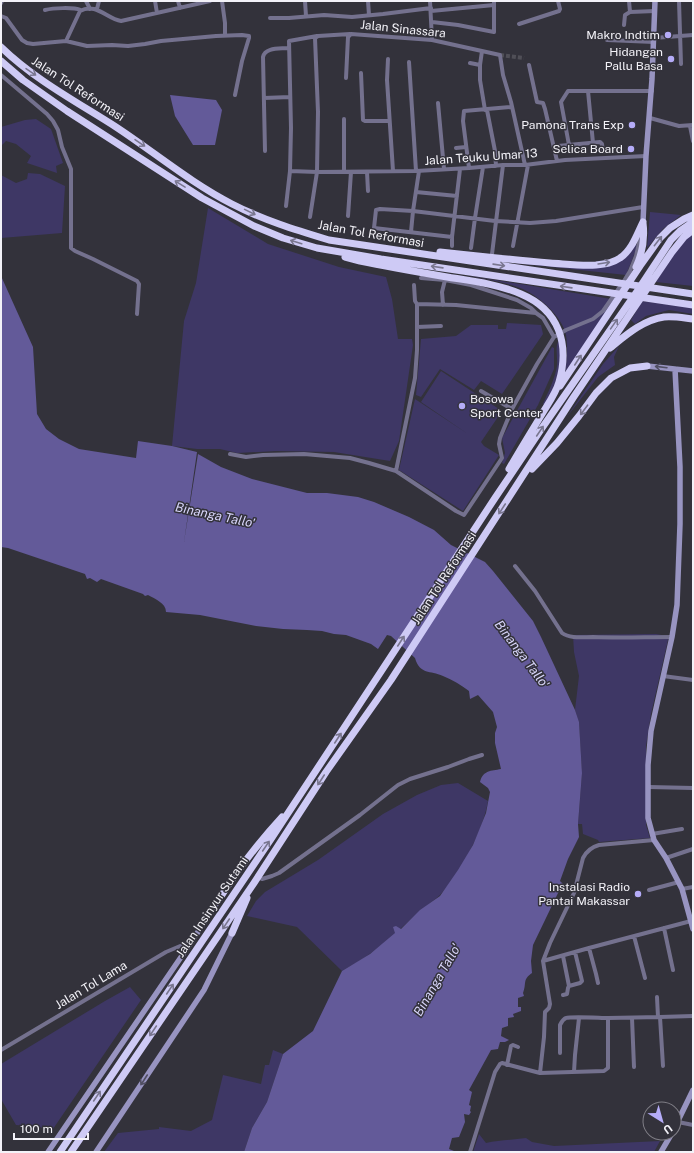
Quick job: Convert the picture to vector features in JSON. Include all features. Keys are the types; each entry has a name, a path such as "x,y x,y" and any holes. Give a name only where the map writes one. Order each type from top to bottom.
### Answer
{"highway":[{"name":"Jalan Tol Reformasi","path":"1,47 28,71 117,128 206,188 231,203 284,226 329,240 693,293"},
{"name":"Jalan Tol Reformasi","path":"1,61 23,80 67,110 202,198 254,226 282,238 317,248 381,259 693,305"},
{"path":"548,404 660,238 670,228 684,219 693,216"},
{"path":"329,240 526,261 595,265 614,262 624,255 632,244 643,222"},
{"path":"625,289 643,249 645,236 643,222"},
{"path":"495,498 671,240 680,231 693,222"},
{"path":"516,488 540,448 672,252 684,237 693,230"},
{"path":"317,248 360,261 497,286 522,294 536,302 547,312 557,325 564,352 559,384 505,476 495,498"},
{"path":"602,355 638,326 665,317 693,319"},
{"path":"516,488 536,464 557,443 596,393 611,378 630,368 648,366"},
{"name":"Jalan Tol Reformasi","path":"391,680 516,488"},
{"name":"Jalan Tol Reformasi","path":"380,673 495,498"},
{"name":"Jalan Insinyur Sutami","path":"60,1152 296,801 380,673"},
{"name":"Jalan Insinyur Sutami","path":"71,1152 256,880 326,772 391,680"},
{"path":"220,898 260,840 296,801"},
{"path":"232,933 256,880"}],"street":[{"path":"86,1 90,9"},
{"path":"97,9 99,1"},
{"path":"155,1 157,13"},
{"path":"178,1 180,8"},
{"path":"45,10 54,8 76,8 81,10 97,9 116,20 121,21 210,1"},
{"path":"222,1 225,18 225,35"},
{"path":"305,1 306,16"},
{"path":"368,1 369,15"},
{"path":"430,1 432,40"},
{"path":"519,24 559,11 558,1"},
{"path":"629,1 630,12"},
{"path":"230,454 246,457 304,454 340,457 369,463 396,471 464,516 502,458 499,441 512,409 554,337 566,330 594,319 603,311 630,270 636,256 643,222 646,156 652,92 655,1"},
{"path":"679,1 681,64"},
{"path":"270,18 324,15 352,17 494,3 494,32 432,22"},
{"path":"66,41 81,10"},
{"path":"624,25 625,15 630,12 655,11"},
{"path":"1,16 6,18 22,40 33,44 66,41 87,46 128,46 161,41 225,35 242,35 249,37 235,94"},
{"name":"Jalan Sinassara","path":"346,78 348,37 352,34"},
{"name":"Jalan Sinassara","path":"288,48 289,41 352,34 432,40 500,55 503,75 512,108"},
{"path":"607,40 654,40 693,35"},
{"path":"310,216 317,172 318,112 316,37"},
{"path":"265,151 263,57 264,54 270,50 288,48 291,128 290,171 286,206"},
{"path":"482,51 480,80 495,151 496,166"},
{"path":"388,59 387,80 393,171"},
{"path":"409,62 418,171 412,232"},
{"path":"470,63 480,65"},
{"path":"529,65 536,102 543,103 545,109 556,161"},
{"path":"361,73 363,120 365,122 389,121"},
{"path":"1,75 43,110 53,121 58,130 62,147 71,169 71,248 137,281 139,284 137,314"},
{"path":"569,145 561,102 568,91 652,92"},
{"path":"588,91 593,143"},
{"path":"264,98 290,97"},
{"path":"438,103 444,169"},
{"path":"469,168 463,121 464,111 512,108 526,165 513,246"},
{"path":"650,118 674,125 692,125 693,141"},
{"path":"344,119 344,172"},
{"path":"558,146 601,143 603,152"},
{"path":"456,148 466,147"},
{"name":"Jalan Teuku Umar 13","path":"290,171 418,171 646,156"},
{"path":"492,254 503,165"},
{"path":"471,248 483,167"},
{"path":"452,246 460,169"},
{"path":"348,216 351,172"},
{"path":"367,172 368,191"},
{"path":"416,192 457,196"},
{"path":"452,237 374,228 376,210 530,223 556,221 643,207"},
{"path":"421,278 445,280 471,285 511,298 526,305 543,318 554,337"},
{"path":"443,305 442,292 445,280"},
{"path":"396,471 415,378 417,350 417,304 415,301 414,285"},
{"path":"417,304 536,313"},
{"path":"417,327 440,326"},
{"path":"648,366 693,371"},
{"path":"675,369 680,448 680,524 677,605 672,637 651,730 648,765 648,818 653,837 682,889 693,929"},
{"path":"482,391 512,409"},
{"path":"515,566 535,591 564,635 573,637 609,638 672,637"},
{"path":"663,676 693,680"},
{"path":"256,880 272,876 279,872 360,815 398,785 410,779 482,755"},
{"path":"649,787 693,788"},
{"path":"540,1073 544,1037 544,1012 549,1008 550,1004 543,961 574,893 585,854 599,845 653,837 682,828"},
{"path":"666,858 693,849"},
{"path":"649,890 679,882"},
{"path":"682,889 693,887"},
{"path":"48,1152 220,898"},
{"path":"543,961 691,921"},
{"path":"664,928 673,970"},
{"path":"96,1152 204,990 232,933"},
{"path":"634,936 645,978"},
{"name":"Jalan Tol Lama","path":"1,1050 166,952 192,941"},
{"path":"589,948 598,983"},
{"path":"569,986 582,982 575,952"},
{"path":"563,956 569,986 567,994 563,996"},
{"path":"657,997 663,1066"},
{"path":"560,1053 559,1043 561,1023 566,1018 693,1016"},
{"path":"574,1072 579,1018"},
{"path":"470,1152 495,1072 500,1064 540,1073 603,1071 607,1069 608,1018"},
{"path":"632,1018 634,1067"},
{"path":"507,1065 511,1046 513,1045 518,1047"},
{"path":"682,1113 693,1090"},
{"path":"682,1123 693,1124"},
{"path":"661,1152 667,1141"}],"shaded area":[{"path":"36,119 51,129 63,163 56,166 57,173 27,163 31,156 16,144 6,141 1,146 1,127 25,120"},
{"path":"28,173 40,174 65,186 62,233 1,238 1,175 16,183 27,179"},
{"path":"208,208 268,244 339,267 386,277 392,299 398,339 412,339 413,345 399,441 390,461 334,452 276,451 237,453 220,449 197,449 172,446 184,321 196,283"},
{"path":"650,212 681,215 663,229 647,248"},
{"path":"693,232 693,286 656,282 677,249"},
{"path":"634,244 638,245 626,275 515,263 610,265"},
{"path":"465,275 617,300 565,372 567,354 566,335 560,321 548,307 534,295 520,288 500,282"},
{"path":"642,301 693,307 693,314 669,310 646,316 635,324 631,320"},
{"path":"507,323 541,325 543,334 502,394 481,381 474,390 440,369 421,397 416,395 421,339 456,336 471,325 498,325 498,329 506,329"},
{"path":"560,338 562,361 554,388 545,405 543,404 556,371 557,344"},
{"path":"619,346 614,357 615,365 598,377 566,418 603,364"},
{"path":"552,347 554,348 554,369 538,405 504,464 502,463 505,453 502,438"},
{"path":"441,371 502,411 481,442 484,446 499,455 463,511 399,470 415,399 468,434 421,402"},
{"path":"656,634 667,636 668,640 651,714 646,746 646,825 650,838 599,842 598,840 583,834 582,824 578,824 582,773 579,723 575,710 579,676 574,652 573,635"},
{"path":"458,783 488,801 481,825 470,851 456,875 440,895 383,944 364,958 342,971 297,927 247,916 256,901 265,892 318,860 383,814 417,795 441,785"},
{"path":"130,987 141,1000 53,1129 16,1125 1,1099 1,1064"},
{"path":"273,1050 283,1054 267,1102 252,1128 244,1152 104,1152 118,1133 159,1129 159,1127 191,1131 212,1120 223,1075 261,1084 265,1065 269,1065"},
{"path":"479,1134 486,1143 526,1138 532,1142 554,1146 660,1141 654,1152 473,1152"}],"water":[{"path":"170,95 216,100 222,110 215,145 193,145 175,116"},
{"name":"Binanga Tallo'","path":"1,276 33,347 37,414 46,429 59,439 79,449 136,458 138,441 172,446 197,452 184,542 198,454 221,467 252,479 307,493 327,493 358,497 409,517 434,530 451,545 485,562 533,621 575,710 579,722 582,773 578,824 579,837 568,859 560,881 564,885 558,893 533,945 531,961 532,973 526,980 523,993 524,996 518,998 518,1007 521,1007 521,1011 513,1014 514,1017 508,1018 508,1026 502,1028 501,1036 509,1040 500,1042 498,1049 491,1050 469,1090 472,1092 469,1105 471,1106 471,1112 469,1115 464,1114 465,1122 459,1137 452,1138 449,1149 454,1152 244,1152 252,1128 267,1102 283,1054 313,1031 342,971 370,954 395,933 393,927 396,926 401,929 420,910 440,896 473,845 486,813 490,792 488,788 480,782 481,778 485,773 501,769 495,743 495,733 497,727 493,712 478,695 470,699 469,691 460,685 443,676 423,670 415,658 391,636 387,635 378,649 371,644 346,635 322,631 256,626 200,615 166,612 166,609 162,604 148,595 145,596 101,579 97,582 90,578 87,579 85,574 1,547"}],"tunnel":[{"path":"500,55 524,58"}],"place":[{"name":"Makro Indtim","path":"668,35"},
{"name":"Hidangan Pallu Basa","path":"671,59"},
{"name":"Pamona Trans Exp","path":"632,125"},
{"name":"Selica Board","path":"631,149"},
{"name":"Bosowa Sport Center","path":"462,406"},
{"name":"Instalasi Radio Pantai Makassar","path":"638,894"}]}
